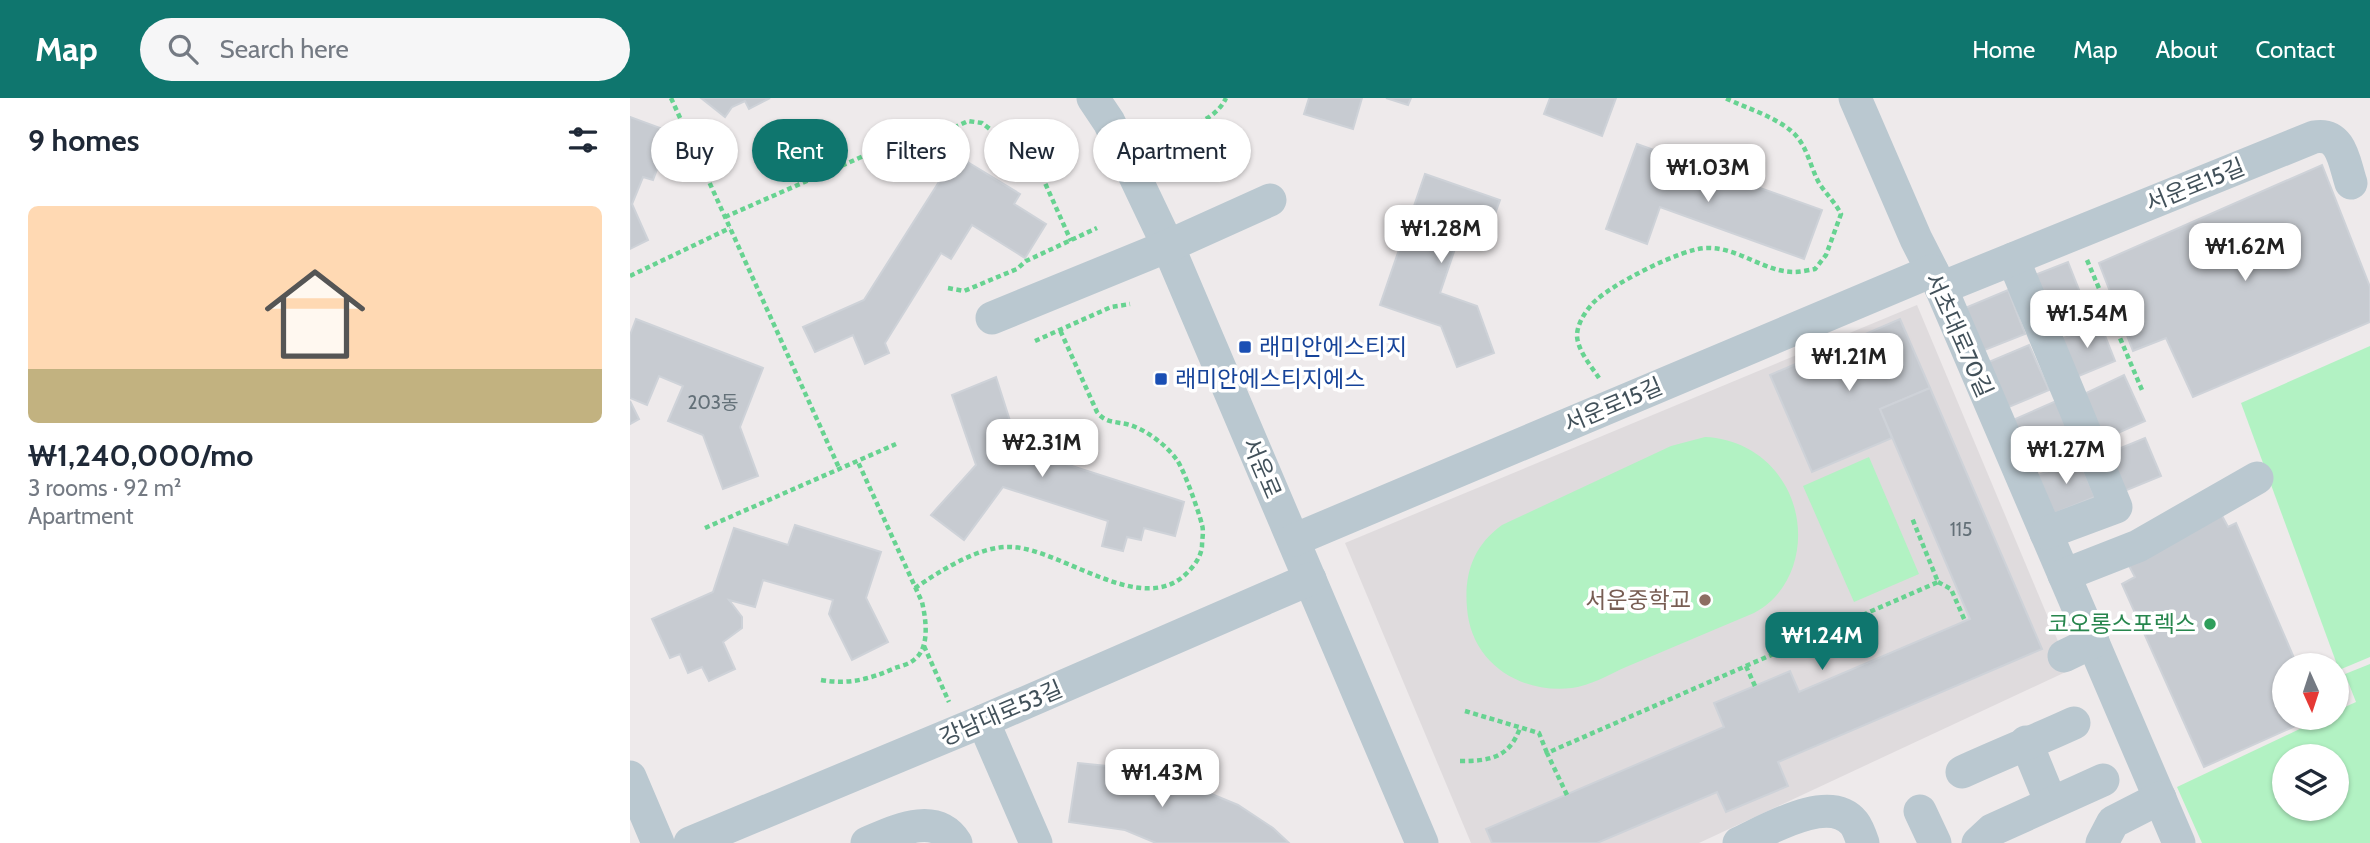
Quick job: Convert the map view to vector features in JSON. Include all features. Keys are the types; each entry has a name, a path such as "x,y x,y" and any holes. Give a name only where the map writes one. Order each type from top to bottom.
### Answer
{"street":[{"name":"서운로","path":"1093,98 1110,122 1168,246 1422,843"},
{"name":"서초대로70길","path":"1854,98 2064,575 2079,649 2160,798 2179,843"},
{"name":"서운로15길","path":"1294,540 1936,280 2013,259 2314,137 2324,135 2337,143 2351,183"},
{"path":"992,318 1168,246 1270,200"},
{"path":"2013,259 2116,507 2046,533"},
{"path":"2064,575 2137,546 2257,478"},
{"name":"강남대로53길","path":"690,843 968,716 1310,579"},
{"path":"968,716 1036,843"},
{"path":"1962,772 2074,723"},
{"path":"2026,742 2051,803"},
{"path":"630,777 658,843"},
{"path":"1990,838 2051,803 2104,780"},
{"path":"2102,843 2113,822 2160,798"},
{"path":"1739,843 1798,816 1828,810 1848,817 1855,824 1863,843"},
{"path":"1920,811 1934,843"},
{"path":"867,843 912,825 921,825 943,830 956,843"}],"path":[{"path":"671,98 840,470"},
{"path":"1207,119 1221,110 1226,98"},
{"path":"1601,382 1580,349 1577,335 1582,317 1595,301 1621,284 1687,252 1706,248 1722,249 1772,268 1793,272 1815,269 1826,255 1841,214 1834,200 1823,188 1797,136 1783,125 1725,98"},
{"path":"970,121 982,123 1029,159 1041,174 1071,241"},
{"path":"725,217 862,156"},
{"path":"630,276 730,228"},
{"path":"948,288 964,291 1017,269 1026,261 1097,228"},
{"path":"2076,233 2142,390"},
{"path":"1035,341 1111,307 1130,304"},
{"path":"915,588 940,571 968,558 992,549 1010,547 1032,551 1137,589 1169,586 1194,566 1201,551 1202,524 1178,461 1158,441 1142,430 1102,419 1060,330"},
{"path":"705,528 896,444"},
{"path":"821,680 838,683 873,678 916,659 924,645 925,615 858,462"},
{"path":"1912,518 1938,582 1951,589 1965,621"},
{"path":"1547,753 1938,582"},
{"path":"924,645 968,716"},
{"path":"1746,666 1755,686"},
{"path":"1465,710 1539,733 1567,795"},
{"path":"1460,761 1481,760 1507,751 1520,728"}],"shaded area":[{"name":"서운중학교","path":"1917,305 2070,670 1699,843 1471,843 1345,543"}],"green space":[{"path":"2370,346 2370,657 2349,666 2349,653 2333,653 2241,403"},
{"path":"1705,437 1737,443 1756,453 1772,467 1789,493 1798,531 1797,551 1792,570 1783,587 1770,601 1754,613 1579,687 1553,689 1534,686 1517,680 1488,659 1478,645 1471,627 1466,596 1472,562 1492,533 1502,525 1671,446"},
{"path":"1869,457 1919,574 1854,602 1803,486"},
{"path":"2370,664 2370,843 2202,843 2177,787 2298,730 2349,730 2349,705 2356,702 2349,684 2349,672"}],"building":[{"path":"701,98 770,98 749,109 745,101 732,107 725,117"},
{"path":"1309,98 1362,98 1353,129 1304,114"},
{"path":"1386,98 1411,98 1408,105"},
{"path":"1550,98 1616,98 1602,136 1544,114"},
{"path":"630,117 651,125 651,179 643,177 632,204 648,240 630,249"},
{"path":"1637,144 1822,210 1804,259 1660,207 1647,244 1606,229"},
{"path":"970,164 984,172 984,182 1000,182 1020,194 1014,204 1046,224 1025,258 972,225 951,259 941,253 885,343 889,353 865,364 853,335 815,352 803,327 864,300 939,182 970,182"},
{"path":"2322,165 2370,287 2370,322 2193,397 2166,338 2133,351 2099,263"},
{"path":"1425,174 1500,200 1488,233 1463,225 1440,293 1477,306 1494,353 1457,367 1441,326 1380,305"},
{"path":"2068,262 2087,310 2051,324 2032,276"},
{"path":"2008,290 2025,334 1982,351 1965,308"},
{"path":"636,319 763,368 740,427 758,476 723,489 703,435 668,421 683,386 659,376 647,405 630,398 630,335"},
{"path":"1900,319 1930,388 1880,409 1892,438 1812,472 1770,375"},
{"path":"2100,323 2115,361 2074,378 2059,340"},
{"path":"2029,345 2049,390 2004,409 1984,364"},
{"path":"2124,375 2145,421 2102,440 2082,395"},
{"path":"996,377 1019,449 1184,502 1175,536 1144,528 1141,540 1127,537 1123,551 1102,546 1108,521 1003,487 964,540 931,515 976,465 952,395"},
{"path":"1930,388 2042,649 1778,762 1788,786 1726,812 1717,792 1597,843 1492,843 1486,829 1724,727 1714,703 1790,671 1799,692 1970,619 1880,409"},
{"path":"630,401 639,419 630,424"},
{"path":"2056,401 2074,443 2030,461 2013,420"},
{"path":"2145,438 2161,476 2122,492 2106,454"},
{"path":"2079,459 2095,497 2053,514 2038,475"},
{"name":"코오롱스포렉스","path":"2220,512 2228,527 2236,523 2292,653 2272,653 2272,730 2286,730 2204,767 2122,584 2135,577 2126,560"},
{"path":"795,525 881,552 866,598 888,642 852,660 829,614 833,600 763,580 755,607 729,600 742,617 742,628 723,642 735,669 709,681 702,667 688,673 680,654 670,658 652,619 713,592 734,528 788,545"},
{"path":"1078,763 1156,771 1238,805 1273,828 1289,843 1156,843 1125,830 1069,822"}],"place":[{"name":"래미안에스티지","path":"1245,347"},
{"name":"래미안에스티지에스","path":"1161,379"},
{"name":"서운중학교","path":"1705,600"},
{"name":"코오롱스포렉스","path":"2210,624"}]}
